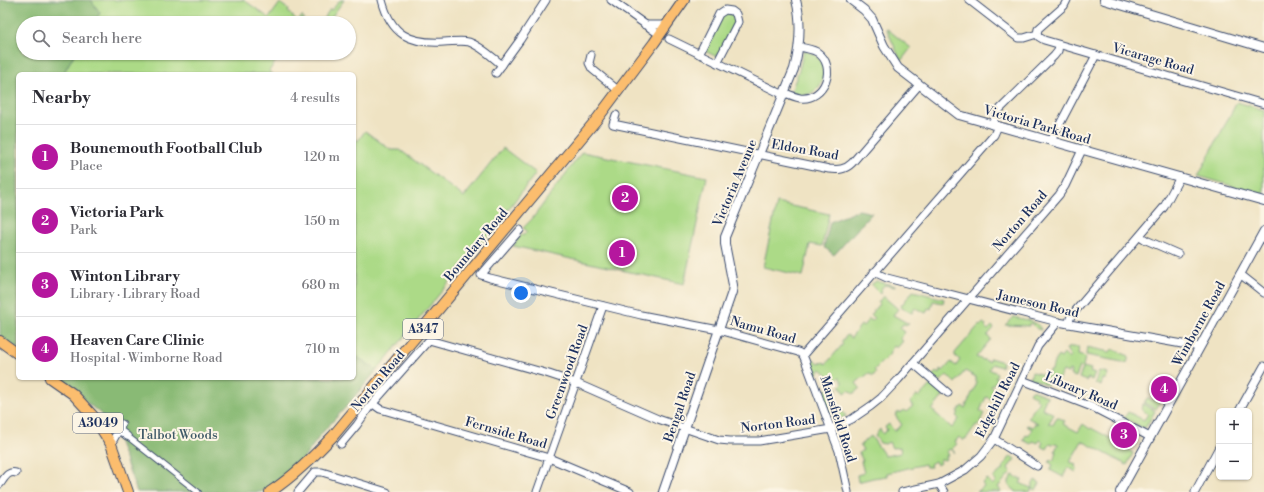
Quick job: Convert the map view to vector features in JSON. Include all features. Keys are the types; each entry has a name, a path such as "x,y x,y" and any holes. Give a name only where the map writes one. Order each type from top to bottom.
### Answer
{"main road":[{"name":"Boundary Road","path":"270,492 297,473 316,454 534,197 619,91 684,0"},
{"path":"0,341 16,353"},
{"name":"A3049","path":"53,380 73,394 94,416 111,444 128,489"}],"street":[{"path":"382,0 389,19 395,29 404,35 420,42 428,43 468,42 483,50 502,65"},
{"path":"496,73 546,0"},
{"path":"611,0 660,35 785,94 801,98 813,96 823,88 827,78 827,66 821,56 812,50 799,47"},
{"name":"Victoria Avenue","path":"719,330 733,285 725,237 794,69 799,47 800,30 796,0"},
{"name":"Victoria Park Road","path":"852,0 872,19 884,46 898,68 959,115 1264,201"},
{"path":"969,0 1018,38 1024,38 1037,34 1038,29 1064,6 1067,0"},
{"path":"1104,0 1264,48"},
{"path":"699,54 719,14 725,10 732,11 736,14 738,22 717,63"},
{"path":"644,25 667,25"},
{"name":"Vicarage Road","path":"1037,34 1044,40 1059,45 1264,104"},
{"name":"Namu Road","path":"520,230 481,275 603,306 719,330 798,352 803,355 994,135 997,112 1054,56 1058,51 1059,45"},
{"path":"591,55 589,63 592,69 619,91"},
{"path":"1051,141 1096,55"},
{"name":"Eldon Road","path":"616,115 614,124 829,169 842,169 848,167 852,163 919,85"},
{"name":"Norton Road","path":"341,444 400,371 429,340 576,383 658,419 720,440 745,442 759,441 831,429 852,419 871,406 890,389 914,363 1059,195 1065,186 1082,150"},
{"path":"1068,324 1071,316 1164,207 1180,177"},
{"name":"Wimborne Road","path":"1120,492 1264,231"},
{"path":"1140,236 1178,254"},
{"name":"Jameson Road","path":"874,272 887,278 1058,322 1199,347"},
{"path":"1240,274 1264,293"},
{"name":"Greenwood Road","path":"536,492 603,306"},
{"name":"Edgehill Road","path":"902,492 940,484 965,470 981,456 994,439 1038,346 1058,322"},
{"name":"Bengal Road","path":"663,492 719,330"},
{"name":"Mansfield Road","path":"803,355 839,451 848,492"},
{"path":"914,363 948,393"},
{"path":"1241,408 1264,366"},
{"name":"Library Road","path":"1022,380 1092,407 1150,437"},
{"name":"Fernside Road","path":"373,404 380,409 549,458 630,492"},
{"path":"111,444 121,427 127,436 198,492"},
{"path":"994,439 1037,466"},
{"path":"1195,492 1216,453"},
{"path":"298,492 315,472 322,472 387,492"},
{"path":"0,484 9,473 16,473"},
{"path":"940,484 944,492"}],"green space":[{"path":"0,0 91,0 100,13 98,16 16,16 16,60 71,60 64,72 16,72 16,348 0,336"},
{"path":"91,0 244,0 266,16 98,16 100,13"},
{"path":"340,0 344,0 332,16 326,16 330,9 332,10"},
{"path":"280,3 289,10 288,12 292,16 270,16"},
{"path":"732,13 735,21 717,57 703,50 722,14"},
{"path":"886,28 911,48 901,61"},
{"path":"804,50 814,54 820,60 824,71 823,78 817,89 812,93 802,95 791,92"},
{"path":"71,60 277,60 269,71 270,72 64,72"},
{"path":"1237,102 1264,110 1264,195 1198,176"},
{"path":"365,131 391,150 400,150 464,197 503,148 536,173 497,224 377,370 356,356 356,140 358,141"},
{"path":"582,152 707,177 684,284 513,246 521,235 524,235 527,231 523,228 532,219"},
{"path":"777,203 829,214 822,246 810,244 803,276 763,267"},
{"path":"859,210 872,213 834,255 824,247 830,222"},
{"path":"876,281 896,286 885,285 882,287 880,294 871,285"},
{"path":"913,291 944,299 943,303 933,301 931,309 928,308 926,313 915,308 912,313 900,307"},
{"path":"883,296 898,309 893,315 909,324 903,324 900,328 905,332 900,339 903,341 897,348 894,346 889,353 890,354 874,370 876,372 873,376 869,373 856,383 860,388 853,394 849,390 845,393 840,386 843,383 839,377 835,381 821,369 816,375 811,361 813,359 819,363 824,362 826,364 843,344 841,342 847,335 851,338 861,325 863,326 869,319 872,321 874,318 871,315"},
{"path":"1013,317 1033,322 1037,324 1041,330 1037,329 1031,323 1029,326 1005,325"},
{"path":"983,323 986,325 985,327 988,330 992,326 994,328 987,336 991,339 976,357 989,362 990,358 1003,362 1001,367 992,364 989,369 997,373 995,378 997,379 991,387 996,390 991,399 986,397 980,411 984,413 978,426 976,425 963,441 959,437 955,442 957,444 952,449 955,453 950,449 946,452 948,455 945,457 946,459 939,461 940,463 937,465 935,461 930,464 931,467 926,467 925,464 887,473 887,476 858,482 857,475 864,473 861,461 863,461 859,453 863,450 860,445 871,436 885,456 901,453 900,447 892,448 889,442 885,444 880,443 875,436 880,429 883,434 887,430 885,427 889,424 894,431 902,425 895,415 904,410 906,412 913,406 910,402 917,395 919,397 931,384 944,395 932,410 952,428 959,419 956,416 959,413 957,412 962,406 965,408 976,385 976,377 965,371 955,383 947,375 941,381 937,381 932,376 936,372 939,374 940,369 943,371 951,362 956,366 960,360 955,356 955,353 979,325 980,326"},
{"path":"1079,347 1078,355 1085,357 1083,367 1091,369 1090,372 1095,374 1092,380 1088,378 1086,381 1079,378 1083,368 1080,367 1076,377 1070,375 1071,371 1069,370 1068,373 1063,371 1058,380 1050,377 1047,385 1030,378 1032,372 1048,376 1058,356 1061,358 1064,354 1069,359 1071,357 1066,349"},
{"path":"1087,347 1110,352 1112,349 1129,356 1127,363 1086,355"},
{"name":"Talbot Woods","path":"356,356 377,370 322,433 301,462 272,486 261,492 137,492 118,440 101,414 58,380 356,380"},
{"path":"1099,371 1108,373 1106,379 1103,379 1101,386 1095,383"},
{"path":"833,383 838,389 831,395 833,397 829,401 832,404 829,406 831,409 830,410 834,416 842,411 846,416 836,421 832,419 823,394"},
{"path":"1031,390 1047,396 1042,408 1054,414 1049,423 1053,425 1057,417 1065,421 1063,424 1078,432 1083,424 1127,447 1126,449 1133,453 1127,465 1082,441 1070,462 1076,464 1075,467 1078,469 1076,472 1068,467 1063,477 1050,470 1053,465 1049,462 1051,460 1053,461 1057,452 1055,451 1058,444 1050,444 1047,449 1041,446 1043,442 1040,440 1038,443 1033,441 1031,444 1023,440 1026,435 1028,436 1032,429 1026,426 1033,427 1035,423 1038,423 1028,418 1039,401 1036,397 1029,393"},
{"path":"1158,394 1163,397 1156,409 1144,403 1147,398 1155,401"},
{"path":"1143,404 1155,411 1146,427 1143,428 1124,418 1128,412 1144,420 1148,414 1141,409"},
{"path":"1011,456 1015,459 1008,468 1011,472 998,487 1001,491 977,492 984,486 982,484 987,479 992,485 996,481 993,478 1003,469 1002,468"},
{"path":"1013,475 1022,480 1020,483 1031,488 1035,480 1040,483 1036,490 1032,488 1030,492 1016,492 1009,486 1009,481"}],"place":[{"name":"Victoria Park","path":"625,198"},
{"name":"Bounemouth Football Club","path":"622,253"},
{"name":"Heaven Care Clinic","path":"1164,389"},
{"name":"Winton Library","path":"1124,435"}]}
